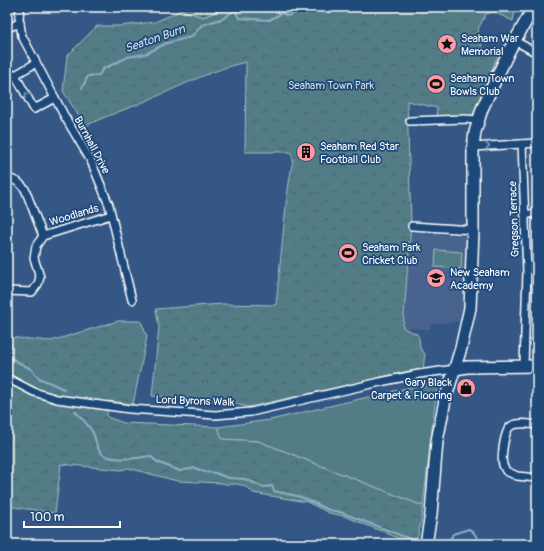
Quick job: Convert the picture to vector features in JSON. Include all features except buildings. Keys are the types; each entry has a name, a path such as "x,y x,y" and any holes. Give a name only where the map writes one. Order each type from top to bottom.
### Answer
{"main road":[{"path":"426,544 431,514 437,442 445,400 461,348 470,308 473,230 473,147 475,132 478,120 509,50 534,7"},
{"path":"454,369 467,367 537,366"}],"street":[{"name":"Burnhall Drive","path":"20,7 22,36 91,161 109,205 132,300"},
{"path":"7,28 20,23"},
{"path":"515,41 537,53"},
{"path":"36,63 15,75 34,109 55,98"},
{"path":"410,121 464,119 478,120"},
{"path":"473,147 537,143"},
{"name":"Gregson Terrace","path":"522,144 527,272 524,365"},
{"name":"Woodlands","path":"7,180 10,179 18,182 25,188 43,236"},
{"path":"525,214 537,214"},
{"name":"Woodlands","path":"7,290 32,292 38,284 40,277 34,258 36,246 43,236 111,215"},
{"path":"412,226 473,230"},
{"name":"Lord Byrons Walk","path":"7,378 34,392 57,399 130,409 214,415 251,412 380,382 454,369"},
{"path":"537,424 517,424 510,426 506,432 502,458 506,471 517,476 537,478"}],"shaded area":[{"name":"New Seaham Academy","path":"410,232 468,236 462,321 431,324 430,329 403,328"}],"green space":[{"path":"183,7 228,7 203,17 182,10"},
{"name":"Seaham Town Park","path":"228,7 516,7 513,21 494,12 486,14 478,29 482,48 498,55 472,117 436,116 437,108 407,101 411,223 403,328 417,334 419,338 420,348 425,354 423,369 249,407 225,402 152,396 159,327 156,309 222,304 276,305 287,195 293,159 290,152 245,152 246,62 210,73 145,102 85,126 63,91 67,56 97,26 119,26 155,22 182,10 203,17"},
{"path":"436,250 462,252 461,269 435,267"},
{"path":"118,321 141,321 147,337 133,404 108,401 107,417 124,423 218,427 222,439 258,441 423,506 416,544 344,516 329,513 307,502 253,493 249,489 238,484 177,481 128,468 121,470 61,464 55,513 7,506 7,337 51,341"},
{"path":"432,382 437,387 423,506 258,441 221,439 218,427 270,420"}],"waterway":[{"name":"Seaton Burn","path":"82,88 88,76 99,75 103,69 128,57 145,54 167,43 191,37 202,25 224,18 235,10 239,18 269,20 282,13 288,16 300,10 302,7"},
{"path":"7,356 31,369 39,378 64,389"},
{"path":"75,411 87,424 94,435 98,449 105,456 125,459 150,456 157,462 180,471 195,468 229,478 245,479 263,487 272,486 274,491 301,497 329,510 340,512 410,539"},
{"path":"445,544 448,543 453,534 469,529 479,540 506,543"}],"place":[{"name":"Seaham War Memorial","path":"447,44"},
{"name":"Seaham Town Bowls Club","path":"436,84"},
{"name":"Seaham Red Star Football Club","path":"306,152"},
{"name":"Seaham Park Cricket Club","path":"348,253"},
{"name":"New Seaham Academy","path":"436,278"},
{"name":"Gary Black Carpet & Flooring","path":"466,388"}]}
